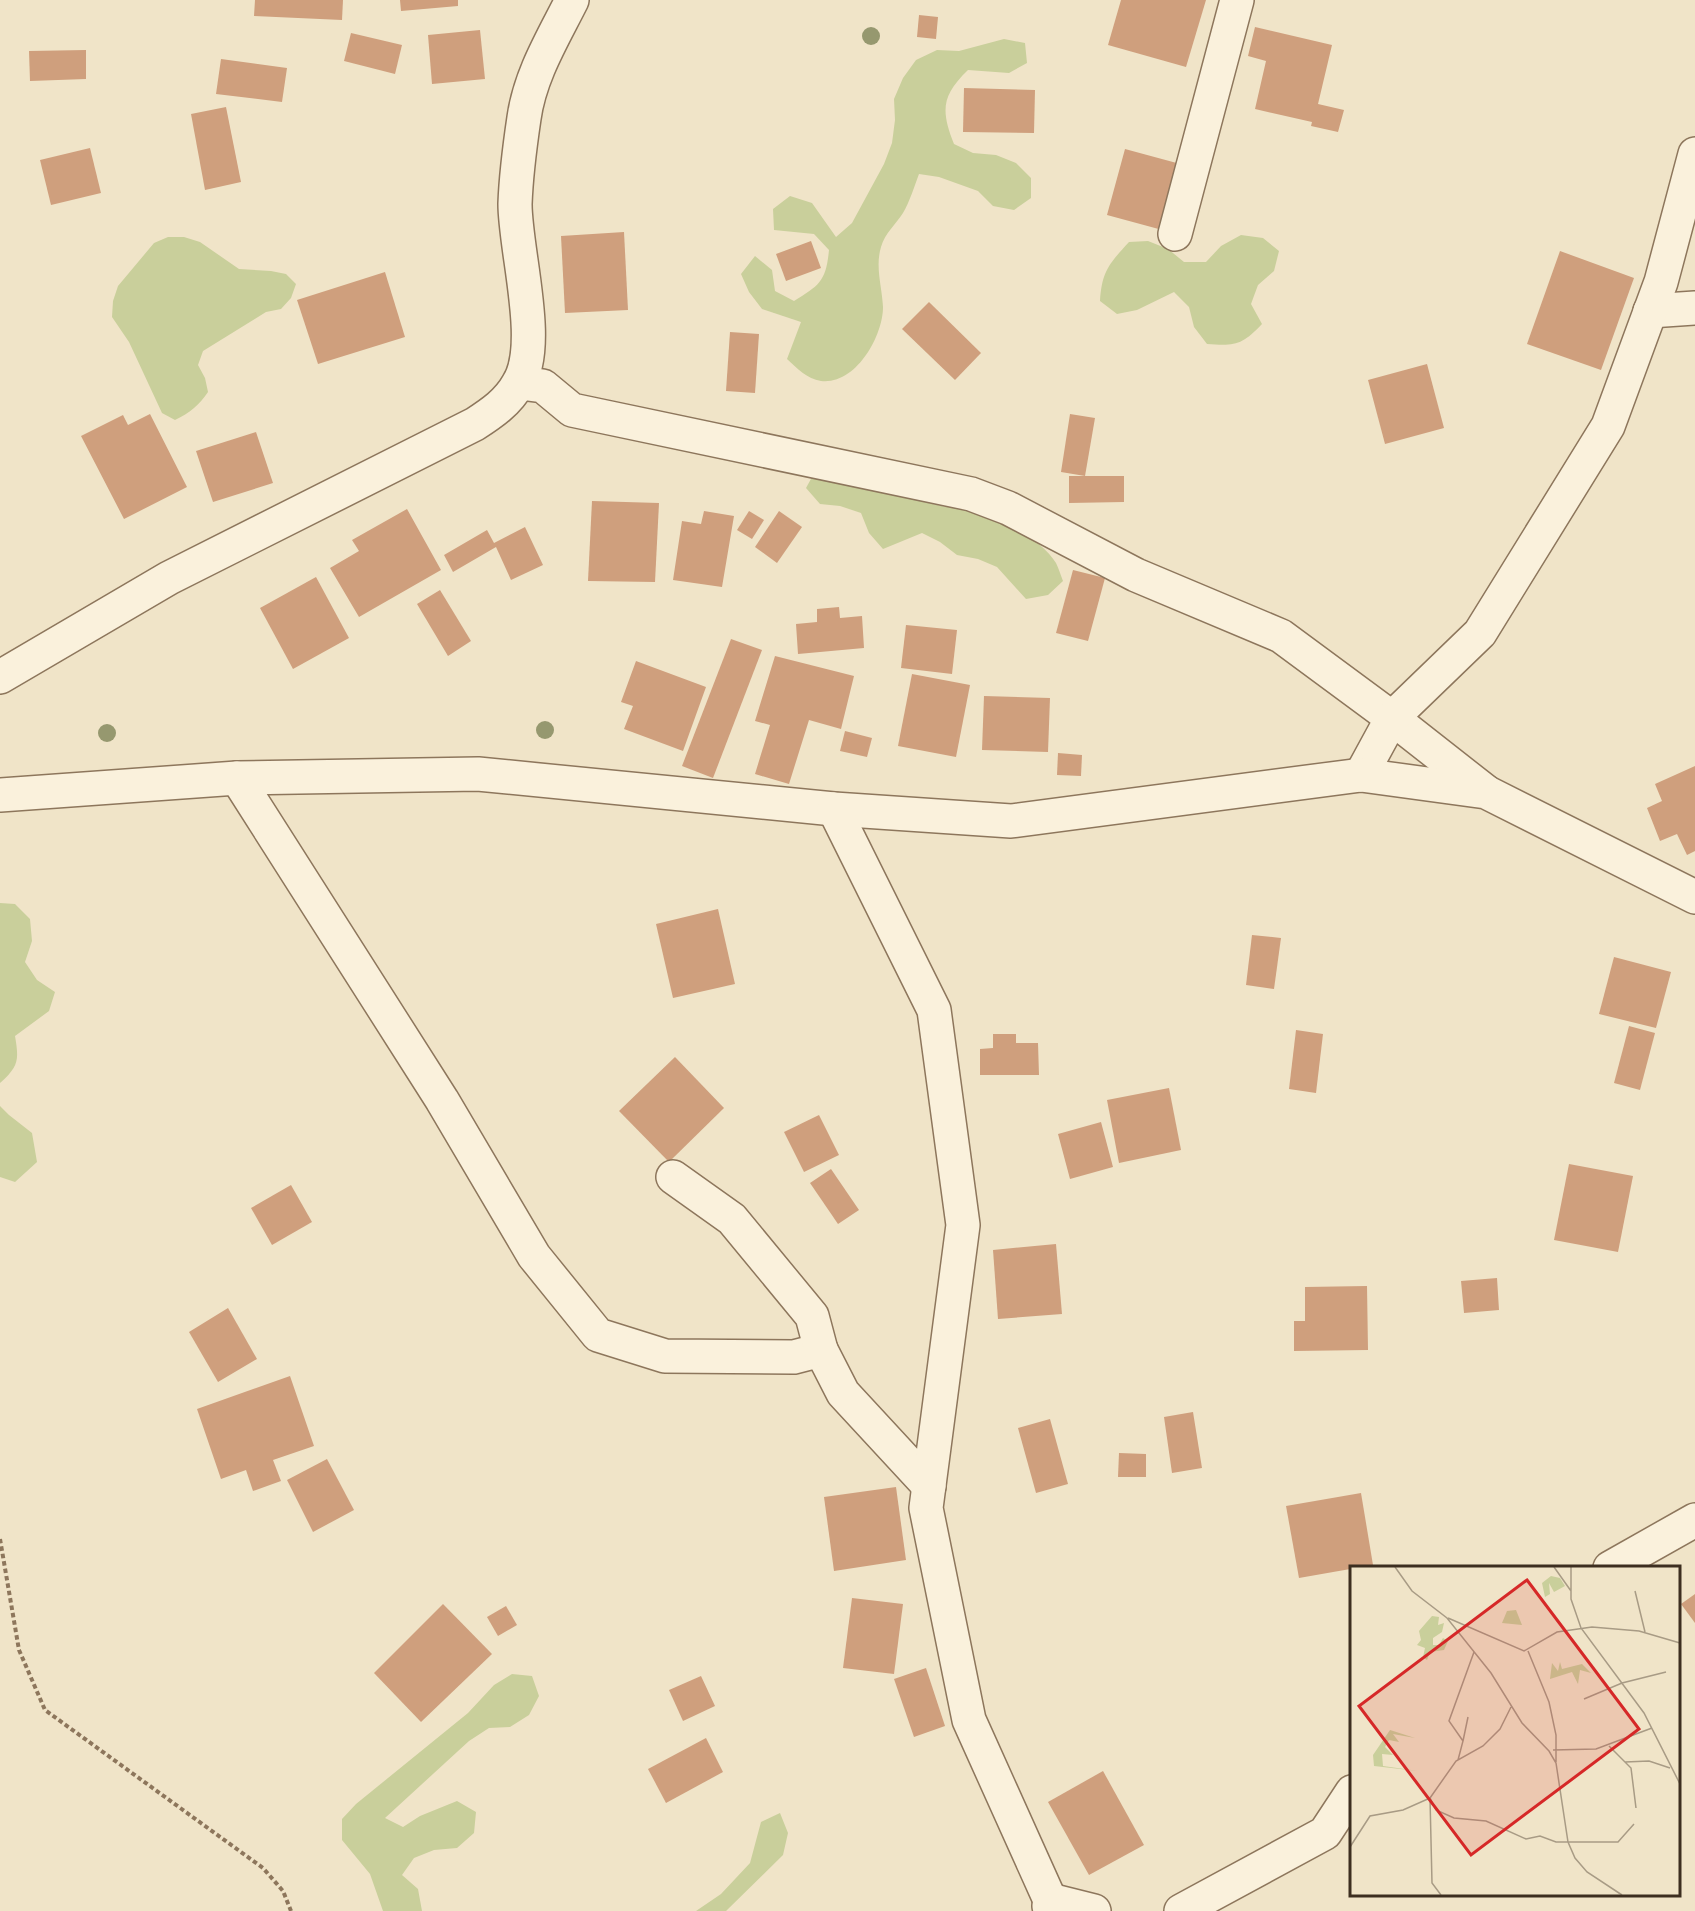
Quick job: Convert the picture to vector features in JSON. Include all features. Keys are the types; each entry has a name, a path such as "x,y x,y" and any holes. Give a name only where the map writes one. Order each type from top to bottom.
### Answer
{"street":[{"path":"0,677 169,578 475,424 501,407 519,383 525,365 529,334 515,205 524,116 538,66 572,0"},
{"path":"1175,234 1236,0"},
{"path":"1361,775 1392,718 1480,633 1608,426 1661,282 1695,153"},
{"path":"1650,311 1695,308"},
{"path":"519,383 543,386 572,410 971,494 1008,508 1136,575 1281,636 1392,718 1486,792 1695,897"},
{"path":"0,795 237,778 478,774 834,809 1011,821 1361,775 1486,792"},
{"path":"237,778 442,1100 534,1256 598,1335 665,1356 794,1357 821,1350"},
{"path":"834,809 934,1010 963,1226 926,1508 969,1720 1054,1907 1094,1911"},
{"path":"673,1177 732,1220 812,1316 821,1350 843,1393 929,1486"},
{"path":"1614,1566 1695,1520"},
{"path":"1181,1911 1325,1833 1350,1795"}],"path":[{"path":"0,1539 19,1650 45,1710 263,1868 283,1891 291,1911"}],"green space":[{"path":"1004,39 1025,43 1027,63 1009,73 968,70 948,96 947,122 954,144 973,153 996,155 1016,163 1031,178 1031,198 1014,210 993,206 978,191 939,177 919,174 910,199 888,233 879,254 883,307 882,319 873,344 856,367 845,375 834,380 821,381 807,376 787,359 801,322 762,309 749,292 741,274 755,256 772,270 775,291 794,301 810,291 820,281 826,269 829,250 814,234 774,230 773,209 790,196 812,203 836,237 852,223 884,164 892,143 895,120 894,99 903,78 916,60 937,50 959,51"},
{"path":"1241,235 1263,238 1279,251 1274,271 1258,285 1251,304 1262,324 1238,343 1207,344 1194,327 1189,307 1174,292 1137,310 1117,314 1100,301 1108,268 1129,242 1148,241 1168,249 1184,262 1206,262 1221,246"},
{"path":"168,237 184,237 200,242 239,269 286,274 296,284 291,298 281,309 266,312 203,351 198,365 205,378 208,392 194,408 175,420 162,413 129,342 112,317 113,301 118,286 154,243"},
{"path":"817,468 907,489 924,502 946,507 967,499 1015,527 1039,545 1056,563 1063,581 1048,595 1026,599 997,567 978,559 957,555 940,542 922,533 883,549 869,533 861,513 840,506 820,504 806,488"},
{"path":"0,903 15,904 30,919 32,941 25,962 37,980 55,992 49,1011 15,1036 16,1062 11,1072 0,1083"},
{"path":"0,1106 32,1133 37,1162 15,1182 0,1177"},
{"path":"512,1674 532,1676 539,1696 529,1715 510,1727 489,1728 469,1741 385,1818 403,1827 420,1816 457,1801 476,1812 474,1833 457,1848 434,1850 414,1858 402,1875 418,1889 422,1911 383,1911 370,1874 342,1840 342,1819 356,1804 468,1713 494,1685"},
{"path":"780,1813 788,1833 783,1855 726,1911 696,1911 721,1894 750,1863 761,1822"}],"building":[{"path":"255,0 343,0 342,20 254,16"},
{"path":"400,0 458,0 458,6 401,11"},
{"path":"1121,0 1206,0 1186,67 1108,45"},
{"path":"919,15 938,17 936,39 917,37"},
{"path":"1255,27 1332,45 1318,104 1344,110 1338,132 1311,126 1312,122 1255,109 1266,61 1248,56"},
{"path":"480,30 485,79 432,84 428,35"},
{"path":"351,33 402,45 395,74 344,61"},
{"path":"86,50 86,79 30,81 29,51"},
{"path":"221,59 287,68 282,102 216,94"},
{"path":"964,88 1035,90 1034,133 963,132"},
{"path":"226,107 241,182 205,190 191,114"},
{"path":"90,148 101,193 51,205 40,160"},
{"path":"1125,149 1184,165 1166,231 1107,215"},
{"path":"624,232 628,310 565,313 561,236"},
{"path":"811,241 821,268 786,281 776,254"},
{"path":"1560,251 1634,278 1601,370 1527,344"},
{"path":"385,272 405,337 318,364 297,300"},
{"path":"929,302 981,353 955,380 902,329"},
{"path":"730,332 759,334 755,393 726,391"},
{"path":"1427,364 1444,428 1385,444 1368,380"},
{"path":"150,414 187,487 124,519 81,436 123,415 128,425"},
{"path":"1070,414 1095,418 1085,476 1061,472"},
{"path":"256,432 273,483 213,502 196,451"},
{"path":"1069,476 1124,476 1124,502 1069,503"},
{"path":"592,501 659,503 655,582 588,581"},
{"path":"407,509 441,570 359,617 330,568 359,551 352,540"},
{"path":"704,511 734,516 722,587 673,580 682,521 701,524"},
{"path":"749,511 764,520 752,539 737,530"},
{"path":"779,511 802,527 777,563 755,547"},
{"path":"525,527 543,565 511,580 496,547 453,572 444,555 487,530 494,543"},
{"path":"1073,570 1105,578 1088,641 1056,633"},
{"path":"316,577 349,638 293,669 260,608"},
{"path":"440,590 471,641 448,656 417,604"},
{"path":"839,607 840,618 862,616 864,648 798,654 796,624 817,622 817,609"},
{"path":"906,625 957,630 952,674 901,668"},
{"path":"731,639 762,650 713,778 682,766"},
{"path":"775,656 854,676 841,729 809,720 789,784 755,774 770,725 755,721"},
{"path":"636,661 706,687 683,751 624,729 633,706 621,702"},
{"path":"912,674 970,685 956,757 898,746"},
{"path":"984,696 1050,698 1048,752 982,750"},
{"path":"845,731 872,738 867,757 840,751"},
{"path":"1058,753 1082,755 1081,776 1057,775"},
{"path":"1695,766 1695,851 1687,855 1677,834 1660,841 1647,808 1662,801 1655,784"},
{"path":"718,909 735,984 673,998 656,924"},
{"path":"1252,935 1281,938 1274,989 1246,985"},
{"path":"1614,957 1671,972 1656,1028 1599,1014"},
{"path":"1629,1026 1655,1033 1640,1090 1614,1083"},
{"path":"1296,1030 1323,1034 1316,1093 1289,1089"},
{"path":"993,1034 1016,1034 1016,1043 1038,1043 1039,1075 980,1075 980,1049 993,1048"},
{"path":"675,1057 724,1108 669,1162 619,1111"},
{"path":"1169,1088 1181,1150 1119,1163 1107,1100"},
{"path":"819,1115 839,1155 804,1172 784,1132"},
{"path":"1101,1122 1113,1167 1070,1179 1058,1134"},
{"path":"1569,1164 1633,1176 1618,1252 1554,1240"},
{"path":"831,1169 859,1210 838,1224 810,1183"},
{"path":"291,1185 312,1222 272,1245 251,1208"},
{"path":"1056,1244 1062,1314 998,1319 993,1250"},
{"path":"1497,1278 1499,1310 1464,1313 1461,1281"},
{"path":"1367,1286 1368,1350 1294,1351 1294,1321 1305,1321 1305,1287"},
{"path":"228,1308 257,1359 218,1382 189,1332"},
{"path":"290,1376 314,1446 273,1460 281,1481 253,1491 246,1470 221,1479 197,1409"},
{"path":"1193,1412 1202,1468 1172,1473 1164,1417"},
{"path":"1050,1419 1068,1484 1036,1493 1018,1428"},
{"path":"1119,1453 1146,1454 1146,1477 1118,1477"},
{"path":"327,1459 354,1510 313,1532 287,1480"},
{"path":"896,1487 906,1560 834,1571 824,1497"},
{"path":"1361,1493 1373,1565 1350,1566 1350,1569 1299,1578 1286,1506"},
{"path":"1695,1594 1695,1623 1681,1604"},
{"path":"852,1598 903,1604 894,1674 843,1668"},
{"path":"443,1604 492,1654 421,1722 374,1673"},
{"path":"506,1606 517,1625 498,1636 487,1617"},
{"path":"926,1668 945,1726 914,1737 894,1679"},
{"path":"701,1676 715,1706 683,1721 669,1690"},
{"path":"706,1738 723,1772 666,1803 648,1769"},
{"path":"1103,1771 1144,1845 1089,1875 1048,1802"}]}
